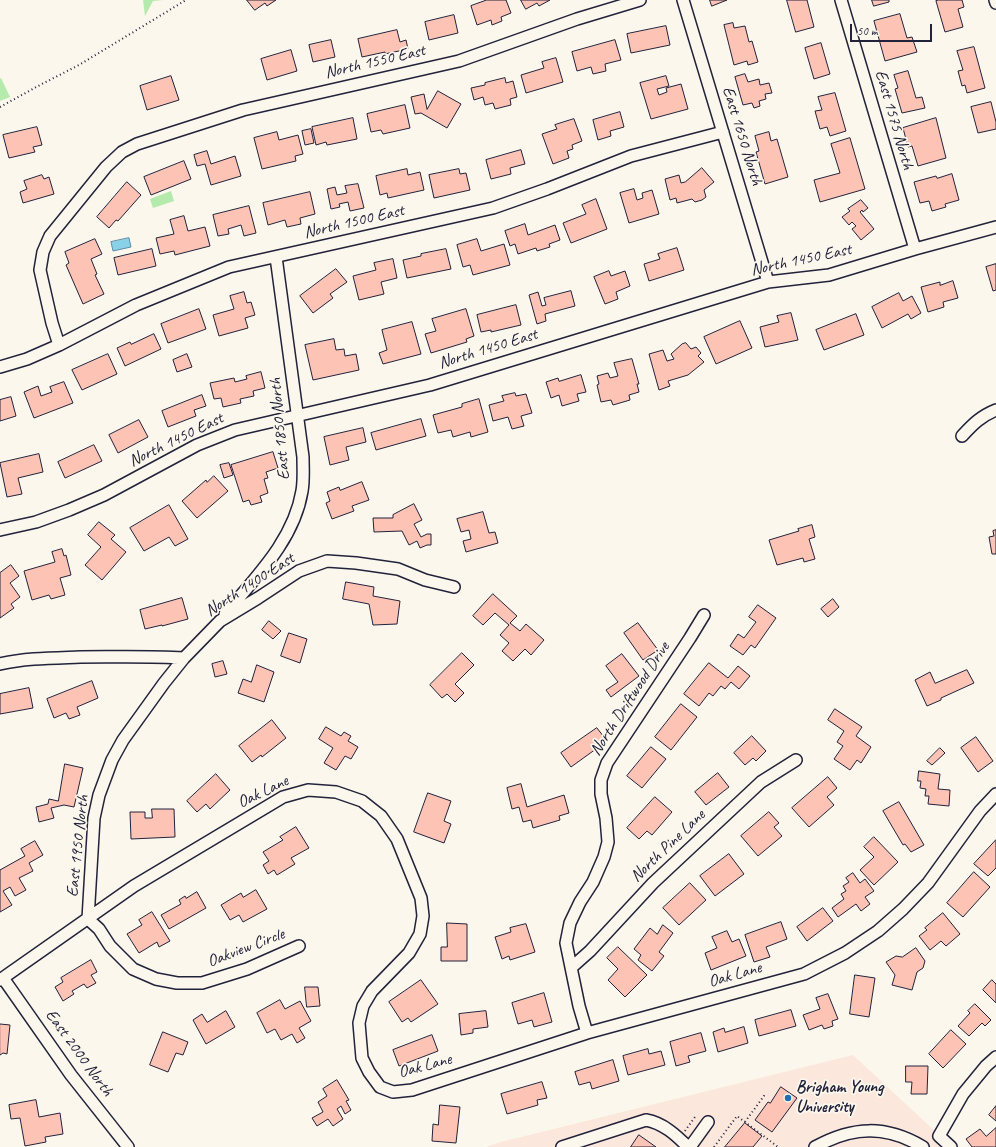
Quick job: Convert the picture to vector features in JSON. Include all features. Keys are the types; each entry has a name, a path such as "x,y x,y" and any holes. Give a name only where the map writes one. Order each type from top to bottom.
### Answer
{"street":[{"name":"North 1550 East","path":"59,345 52,323 40,270 43,252 50,236 106,168 118,156 137,144 243,110 460,61 577,19 640,0"},
{"name":"East 1650 North","path":"683,0 768,282"},
{"name":"East 1575 North","path":"841,0 915,249"},
{"name":"North 1500 East","path":"0,367 27,359 59,345 136,305 229,267 493,208 547,189 631,156 723,132"},
{"name":"North 1450 East","path":"0,530 36,522 69,510 104,495 197,445 235,430 430,384 768,282 829,275 915,249 996,227"},
{"name":"East 1850 North","path":"220,621 275,554 292,526 302,491 303,457 276,257"},
{"path":"962,436 973,423 983,415 996,410"},
{"name":"North 1400 East","path":"184,658 220,621 299,571 327,561 356,563 398,569 425,580 454,587"},
{"name":"North Driftwood Drive","path":"587,1033 579,1006 566,943 570,923 580,902 593,882 604,858 608,842 606,818 601,794 601,780 607,763 704,615"},
{"path":"0,664 15,661 56,658 143,656 184,658"},
{"name":"East 1950 North","path":"88,918 94,818 105,776 123,740 184,658"},
{"name":"North Pine Lane","path":"572,967 590,951 653,882 761,782 796,760"},
{"name":"Oak Lane","path":"2,979 134,886 283,797 308,790 336,792 362,801 381,816 397,839 421,898 423,916 420,934 409,953 372,992 363,1006 359,1023 362,1058 369,1072 380,1087 393,1092 412,1090 587,1033 804,974 845,953 878,931 903,910 928,883 980,811 996,794"},
{"name":"Oakview Circle","path":"88,918 99,929 110,946 133,969 156,978 177,983 202,983 247,969 299,946"},
{"name":"East 2000 North","path":"2,979 71,1075 128,1147"},
{"path":"951,1147 939,1136 963,1094 986,1066 996,1057"},
{"path":"562,1147 646,1120 655,1121 660,1124 689,1147 708,1122"},
{"path":"818,1146 831,1138 848,1133 880,1131 912,1140 923,1147"}],"path":[{"path":"0,107 79,65 186,0"},
{"path":"745,1122 766,1093"},
{"path":"714,1147 737,1116 778,1147"}],"shaded area":[{"name":"Brigham Young University","path":"853,1055 952,1147 486,1147 501,1142"}],"green space":[{"path":"143,0 163,0 153,1 145,16"},
{"path":"1,78 10,97 0,101 0,79"},
{"path":"171,191 174,201 153,208 150,199"}],"water":[{"path":"129,238 131,247 113,251 111,242"}],"building":[{"path":"247,0 276,0 267,6 265,3 255,10"},
{"path":"487,0 506,0 511,13 501,17 502,21 492,25 491,20 477,25 471,6"},
{"path":"521,0 550,0 539,6 537,3 526,9"},
{"path":"710,0 727,0 712,6"},
{"path":"787,0 807,0 814,27 796,32"},
{"path":"872,0 889,0 889,2 874,6"},
{"path":"962,0 964,7 958,9 963,27 945,32 936,1"},
{"path":"900,14 907,38 912,37 917,52 885,61 874,21"},
{"path":"454,15 458,33 429,40 425,22"},
{"path":"733,23 734,28 745,26 749,42 752,41 758,62 748,65 747,61 734,65 724,25"},
{"path":"666,26 670,45 631,53 627,34"},
{"path":"397,30 400,42 406,40 408,49 362,57 358,39"},
{"path":"331,40 335,57 313,62 309,45"},
{"path":"615,40 621,60 605,64 606,71 593,74 591,67 577,71 572,52"},
{"path":"821,43 830,74 814,79 805,48"},
{"path":"974,47 985,88 967,93 965,85 962,86 958,71 963,70 957,51"},
{"path":"291,50 297,71 267,80 261,59"},
{"path":"556,58 563,82 526,93 521,75 544,68 542,62"},
{"path":"908,71 916,98 922,97 925,108 902,113 895,89 898,88 894,75"},
{"path":"745,74 748,82 759,79 760,85 769,83 772,93 765,94 766,99 759,101 760,106 754,108 752,103 743,105 735,77"},
{"path":"171,76 179,100 147,110 140,86"},
{"path":"666,76 669,86 657,89 659,95 667,92 666,88 681,84 688,109 651,119 640,83"},
{"path":"505,78 506,83 513,81 517,97 510,99 511,105 495,109 493,103 485,105 483,97 474,100 471,88"},
{"path":"438,91 461,104 447,128 421,113 415,114 411,97 424,94 427,109"},
{"path":"835,93 846,131 830,136 827,127 820,129 815,111 822,110 818,97"},
{"path":"991,102 996,122 996,129 978,133 971,107"},
{"path":"405,105 410,128 383,134 381,130 371,132 367,114"},
{"path":"620,112 624,127 610,131 611,136 598,140 593,120"},
{"path":"353,118 357,139 327,145 326,142 316,145 312,127"},
{"path":"936,118 946,158 918,166 912,146 908,147 903,128"},
{"path":"574,119 582,141 572,145 573,149 567,151 569,158 553,164 542,134 557,129 555,125"},
{"path":"37,127 42,145 33,147 35,152 9,158 3,135"},
{"path":"311,129 314,143 305,145 302,131"},
{"path":"277,132 279,140 298,135 303,154 295,156 296,161 262,169 254,138"},
{"path":"769,132 771,141 777,139 788,177 765,184 756,152 759,151 755,136"},
{"path":"850,138 865,189 820,202 814,180 840,173 831,144"},
{"path":"521,150 525,164 510,168 511,174 491,179 486,160"},
{"path":"207,151 211,164 235,156 241,176 211,185 205,164 197,166 194,155"},
{"path":"184,161 191,179 151,195 144,177"},
{"path":"702,168 714,182 704,190 706,197 695,202 692,199 677,203 676,198 670,200 665,179 679,175 681,183 685,182"},
{"path":"407,169 408,175 420,172 424,190 388,198 387,193 380,195 376,176"},
{"path":"459,169 460,174 466,173 470,190 434,198 429,175"},
{"path":"952,174 959,200 945,204 946,207 932,211 929,201 920,203 914,182 936,176 937,178"},
{"path":"42,175 44,179 49,177 54,194 23,203 20,192 27,189 24,181"},
{"path":"127,182 141,195 118,221 116,220 109,228 97,217"},
{"path":"358,184 364,208 350,211 348,202 339,204 340,207 331,209 327,189 335,187 337,195 347,193 345,186"},
{"path":"634,189 637,200 643,198 642,193 652,190 659,214 629,223 620,193"},
{"path":"310,192 315,214 300,218 301,224 287,227 285,220 268,225 263,203"},
{"path":"596,199 607,229 571,243 563,223 586,214 582,205"},
{"path":"861,200 868,208 863,212 862,210 860,212 874,229 861,240 852,229 856,226 852,222 849,225 842,217 850,211 848,209"},
{"path":"249,206 256,233 244,236 241,225 228,229 229,234 218,236 213,215"},
{"path":"184,216 188,231 205,227 210,246 175,255 174,251 160,254 156,238 174,234 170,220"},
{"path":"525,224 528,235 555,225 560,240 549,244 550,247 537,251 536,248 518,254 515,244 510,246 505,231"},
{"path":"95,239 102,254 91,259 97,274 95,275 104,294 83,304 66,265 69,263 65,252"},
{"path":"477,239 481,251 504,244 510,265 473,275 470,265 463,267 457,245"},
{"path":"677,248 684,270 649,281 644,264 660,259 658,254"},
{"path":"152,249 156,266 118,275 114,258"},
{"path":"446,249 451,269 407,278 403,260 421,256 421,254"},
{"path":"393,259 397,278 381,282 384,294 359,300 353,276 376,270 374,263"},
{"path":"996,264 996,290 993,291 986,267"},
{"path":"336,269 347,282 330,294 333,298 313,313 300,296"},
{"path":"609,271 611,276 625,271 630,286 616,292 618,299 605,304 594,277"},
{"path":"953,281 958,298 943,302 944,307 928,312 921,287 940,282 940,285"},
{"path":"571,291 575,306 545,314 546,321 537,324 529,295 538,292 542,306 546,305 544,298"},
{"path":"244,292 247,303 251,302 255,315 245,318 248,328 219,336 213,315 234,309 230,296"},
{"path":"899,293 903,301 912,296 921,313 911,319 908,314 882,328 872,307"},
{"path":"516,305 521,325 491,332 491,330 481,332 477,315"},
{"path":"199,309 206,329 168,343 161,324"},
{"path":"466,309 474,336 466,339 467,342 431,353 425,334 436,331 432,319"},
{"path":"791,313 798,340 765,347 760,327 779,322 777,316"},
{"path":"856,314 864,335 824,350 816,330"},
{"path":"740,321 752,348 716,364 704,337"},
{"path":"412,322 421,354 383,364 379,353 387,350 382,330"},
{"path":"154,334 161,349 125,366 117,348 130,342 131,344"},
{"path":"334,339 336,350 344,349 345,356 356,354 359,370 313,380 305,345"},
{"path":"686,343 691,349 696,347 701,353 698,356 704,362 688,375 668,381 670,386 659,390 649,354 663,350 667,361 674,359 671,354 682,344"},
{"path":"108,354 117,374 82,390 72,370"},
{"path":"187,354 192,367 177,372 173,360"},
{"path":"632,359 639,384 637,384 639,392 629,395 630,400 613,405 611,400 601,402 597,385 599,384 597,376 608,373 610,378 618,376 614,363"},
{"path":"261,372 265,388 253,391 254,396 240,399 241,403 223,407 221,398 214,399 210,383 234,378 235,382 247,379 246,376"},
{"path":"581,375 586,392 577,394 579,401 562,406 559,395 551,398 546,382 558,378 559,381"},
{"path":"64,382 73,403 34,418 24,392 38,386 41,396 52,392 50,387"},
{"path":"515,393 516,396 526,394 532,413 521,416 524,426 512,429 508,417 493,421 489,405 504,401 502,396"},
{"path":"202,395 206,406 194,410 196,416 168,427 162,411"},
{"path":"11,397 16,416 0,421 0,400"},
{"path":"479,399 488,432 471,437 470,432 453,437 451,430 438,433 433,415 462,407 462,404"},
{"path":"421,419 426,436 376,450 371,433"},
{"path":"139,420 148,437 118,453 109,435"},
{"path":"363,428 366,442 346,447 349,460 330,465 324,437"},
{"path":"94,445 102,461 65,478 58,462"},
{"path":"273,452 278,468 266,472 268,478 264,479 268,493 260,496 262,502 251,505 249,500 243,502 231,465"},
{"path":"39,454 43,472 18,478 22,494 7,497 0,463"},
{"path":"229,463 233,475 224,478 220,465"},
{"path":"214,476 228,491 197,518 182,501 206,480 207,482"},
{"path":"362,482 369,500 352,506 354,511 332,519 326,503 330,501 327,492 339,487 340,490"},
{"path":"414,504 422,520 414,524 421,537 431,534 431,545 420,548 417,541 409,545 402,531 374,532 373,518 393,518 393,515"},
{"path":"169,505 188,539 175,546 169,537 144,551 130,528"},
{"path":"483,512 489,533 495,532 498,543 466,552 463,541 471,539 469,530 461,532 457,519"},
{"path":"99,522 115,535 111,539 126,552 102,580 85,565 101,547 88,535"},
{"path":"812,525 815,537 809,539 815,559 804,562 803,558 777,565 769,540 799,531 798,529"},
{"path":"996,530 996,554 992,554 989,537 994,536 993,531"},
{"path":"62,549 64,556 66,555 71,575 60,578 65,595 51,599 49,595 32,600 24,571 55,562 52,552"},
{"path":"11,565 19,576 10,583 20,597 11,604 14,608 0,618 0,573"},
{"path":"346,582 374,587 373,596 400,601 397,624 373,625 369,604 343,599"},
{"path":"493,594 517,616 510,623 520,631 526,624 544,640 531,655 525,649 513,661 502,651 509,643 500,635 509,625 495,613 483,625 473,616"},
{"path":"182,598 188,619 145,629 140,610"},
{"path":"833,599 839,607 828,617 821,609"},
{"path":"758,605 776,618 755,648 751,645 743,655 730,646 738,634 744,638 756,622 749,617"},
{"path":"269,621 281,631 273,639 262,630"},
{"path":"638,623 658,650 643,660 624,633"},
{"path":"289,633 307,639 300,663 281,656"},
{"path":"462,653 474,665 455,684 464,693 455,702 447,694 442,698 430,685"},
{"path":"622,654 639,676 611,697 606,690 618,682 606,666"},
{"path":"223,661 227,674 215,677 212,664"},
{"path":"709,663 728,678 738,666 750,676 739,689 731,682 725,689 721,686 713,696 709,693 699,706 684,694"},
{"path":"257,665 274,672 264,702 238,693 243,679 251,682"},
{"path":"967,670 974,683 927,706 915,680 930,672 935,683"},
{"path":"92,681 98,698 77,707 80,715 69,719 66,713 54,718 47,699"},
{"path":"29,688 33,708 0,714 0,694"},
{"path":"681,704 697,717 671,750 655,737"},
{"path":"835,709 862,727 856,736 871,747 861,763 857,760 850,770 834,759 843,746 837,742 844,731 828,720"},
{"path":"272,720 286,738 262,757 261,755 252,762 239,746"},
{"path":"326,727 341,736 344,732 351,736 348,741 358,747 351,759 345,756 336,770 324,763 333,748 319,739"},
{"path":"597,728 607,741 571,767 561,753"},
{"path":"752,736 766,751 756,761 753,758 745,765 734,753"},
{"path":"976,737 993,761 978,772 961,748"},
{"path":"651,747 666,759 642,788 627,776"},
{"path":"940,748 945,753 932,765 927,761"},
{"path":"65,764 83,768 74,807 64,805 51,808 54,818 39,822 36,807 48,804 49,799 58,801"},
{"path":"919,771 940,774 938,789 950,790 949,806 928,804 929,796 925,796 926,789 920,788 921,781 918,781"},
{"path":"718,773 729,787 706,805 695,792"},
{"path":"216,774 230,790 210,809 206,804 197,812 187,801"},
{"path":"828,777 837,788 827,797 834,805 809,827 792,808"},
{"path":"521,784 527,807 564,795 569,813 559,816 560,820 533,828 531,820 523,822 519,807 512,809 507,788"},
{"path":"428,793 451,801 444,821 451,824 444,843 414,832"},
{"path":"655,797 672,812 652,835 647,831 639,839 627,828"},
{"path":"899,802 924,845 911,852 905,844 903,845 883,811"},
{"path":"152,809 174,809 175,837 131,839 130,812 145,812 145,818 152,818"},
{"path":"769,812 779,823 774,827 782,836 758,856 741,836"},
{"path":"296,827 309,848 291,858 295,864 277,875 274,870 268,874 263,865 269,861 263,852 283,840 280,837"},
{"path":"874,837 898,862 874,885 860,870 874,857 864,847"},
{"path":"996,840 996,868 988,876 974,864"},
{"path":"35,841 43,855 29,863 33,871 19,878 26,890 15,896 10,887 3,891 12,905 0,912 0,870 25,856 21,849"},
{"path":"729,854 744,874 715,896 700,876"},
{"path":"974,872 990,887 963,917 947,903"},
{"path":"853,873 860,883 865,879 874,891 865,897 870,904 861,911 856,904 838,917 832,908 844,899 841,894 846,891 843,886 849,882 846,878"},
{"path":"690,883 706,900 679,925 663,908"},
{"path":"256,890 267,909 243,922 239,915 230,920 221,905 241,893 243,897"},
{"path":"197,892 206,908 169,929 161,915 181,904 179,900 185,896 186,898"},
{"path":"823,908 833,921 807,941 797,927"},
{"path":"152,912 170,941 159,947 157,942 139,953 127,934 142,925 139,920"},
{"path":"943,913 960,934 946,946 941,941 930,950 919,936 927,930 925,928"},
{"path":"781,922 787,939 766,947 770,957 754,962 745,935"},
{"path":"447,923 467,924 467,961 441,961 441,947 447,947"},
{"path":"526,924 535,952 510,960 509,956 502,959 495,937 511,932 510,928"},
{"path":"663,925 673,933 659,952 664,956 652,971 638,960 641,955 634,949 650,928 657,934"},
{"path":"727,931 732,942 739,939 746,956 711,970 705,953 717,948 712,937"},
{"path":"618,947 647,975 625,997 608,980 618,969 607,958"},
{"path":"916,948 925,961 923,968 917,972 912,990 892,985 895,975 886,962 896,956 902,957"},
{"path":"91,960 97,972 91,975 96,983 87,988 84,984 72,991 74,994 63,1001 55,987 63,982 61,978"},
{"path":"855,975 875,978 869,1017 850,1014"},
{"path":"421,980 438,1004 411,1022 408,1018 402,1022 389,1002"},
{"path":"992,980 996,984 996,1003 983,990"},
{"path":"305,987 318,987 320,1006 307,1007"},
{"path":"544,993 552,1022 534,1027 532,1020 518,1024 512,1003"},
{"path":"828,994 838,1019 832,1021 833,1026 824,1029 822,1025 809,1030 803,1015 820,1009 816,998"},
{"path":"280,1000 285,1009 300,1001 311,1021 299,1028 305,1038 297,1043 292,1034 281,1040 275,1029 267,1033 257,1013"},
{"path":"975,1004 991,1020 985,1026 982,1023 969,1036 958,1026 970,1013 968,1011"},
{"path":"791,1010 796,1026 759,1036 755,1020"},
{"path":"226,1011 235,1027 206,1044 193,1020 202,1014 207,1022"},
{"path":"486,1011 488,1027 473,1029 473,1033 461,1035 459,1014"},
{"path":"0,1024 10,1025 7,1054 3,1053 0,1055"},
{"path":"744,1027 748,1043 718,1052 713,1032 724,1028 725,1032"},
{"path":"951,1030 966,1044 943,1068 929,1054"},
{"path":"163,1032 188,1042 183,1055 176,1053 168,1072 150,1065"},
{"path":"701,1033 706,1051 688,1056 690,1062 676,1066 670,1042"},
{"path":"432,1035 438,1051 399,1066 393,1050"},
{"path":"648,1049 649,1054 661,1051 665,1065 628,1075 623,1056"},
{"path":"613,1060 619,1081 592,1089 590,1082 579,1085 575,1072"},
{"path":"906,1066 928,1066 927,1094 911,1094 912,1082 906,1082"},
{"path":"337,1080 349,1100 346,1101 351,1110 345,1114 341,1106 337,1109 343,1119 333,1126 328,1119 317,1126 312,1118 323,1112 318,1102 327,1096 323,1089"},
{"path":"542,1082 547,1098 537,1100 538,1105 507,1114 501,1094"},
{"path":"781,1087 797,1098 772,1132 755,1120 768,1102 770,1103"},
{"path":"36,1100 39,1117 60,1113 63,1134 45,1137 46,1142 25,1146 20,1118 11,1119 9,1105"},
{"path":"440,1105 460,1107 456,1143 432,1141 433,1124 438,1125"},
{"path":"996,1106 996,1121 989,1115"},
{"path":"745,1123 762,1136 753,1147 725,1147"},
{"path":"996,1128 996,1147 972,1147 966,1139 980,1129 986,1136"},
{"path":"639,1135 656,1147 631,1147"}],"place":[{"name":"Brigham Young University","path":"788,1098"}]}
